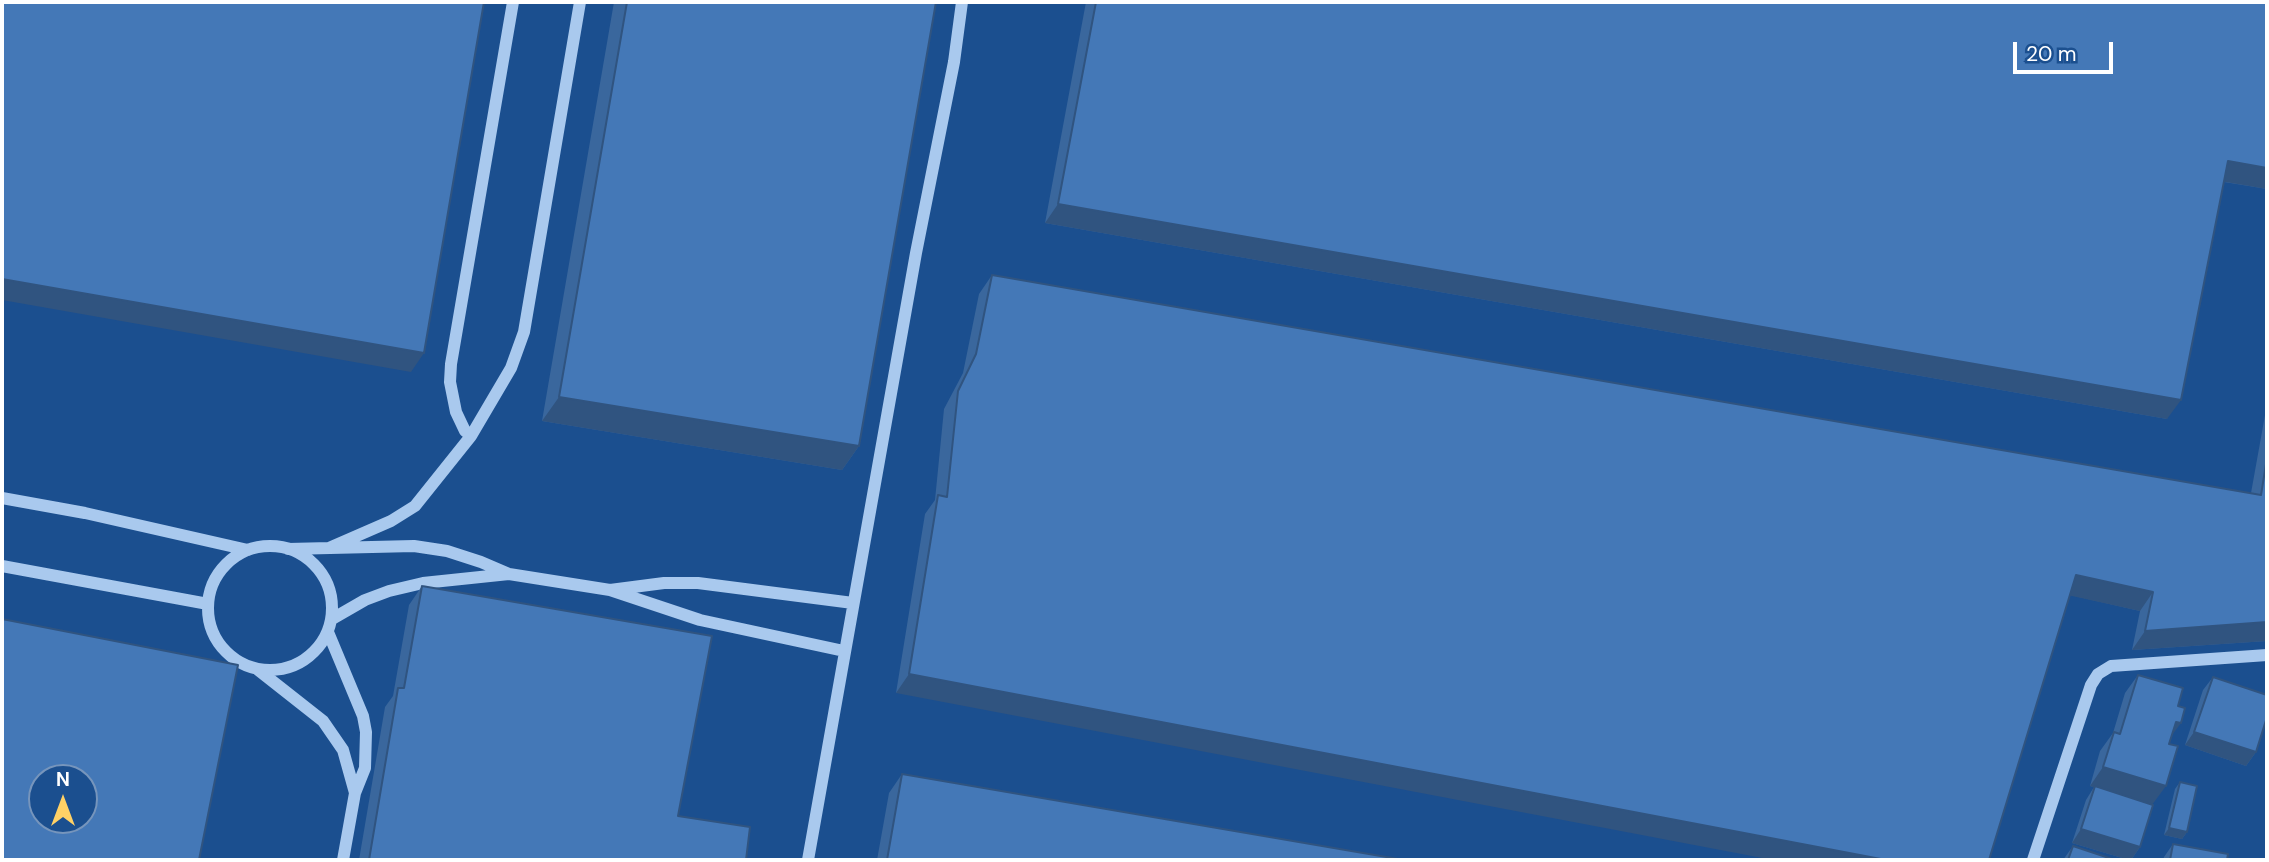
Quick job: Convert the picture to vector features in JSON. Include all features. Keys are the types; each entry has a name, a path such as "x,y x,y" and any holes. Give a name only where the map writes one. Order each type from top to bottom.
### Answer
{"street":[{"path":"471,436 465,432 456,412 450,382 451,364 513,2"},
{"path":"329,548 391,521 415,506 471,436 511,368 524,332 580,2"},
{"path":"808,860 916,253 954,62 962,2"},
{"path":"2,498 85,513 248,550"},
{"path":"355,793 343,750 323,721 256,669 240,663 220,645 211,627 208,604 212,587 220,572 232,559 248,550 268,547 288,549 414,546 447,551 509,574 610,590 699,620 844,650"},
{"path":"288,549 307,558 321,572 332,600 330,625 363,716 366,732 365,768 355,793 343,860"},
{"path":"2,566 208,604"},
{"path":"256,669 274,670 300,663 314,652 330,625 365,600 423,583 509,574"},
{"path":"610,590 664,583 698,583 853,603"},
{"path":"2033,860 2088,694 2098,674 2111,667 2267,655"}],"building":[{"path":"2,2 484,2 424,353 2,279"},
{"path":"627,2 936,2 859,446 559,397"},
{"path":"1096,2 2267,2 2267,168 2228,161 2181,400 1058,204"},
{"path":"992,275 2261,495 2267,458 2267,622 2145,631 2153,592 2076,575 1989,860 1886,860 909,674 938,495 947,497 958,391 976,354"},
{"path":"422,586 712,636 678,816 750,827 746,860 369,860 398,688 404,688"},
{"path":"2,619 238,665 199,860 2,860"},
{"path":"2138,675 2183,688 2178,706 2185,708 2181,723 2176,722 2169,744 2178,746 2166,786 2103,767 2114,732 2120,734"},
{"path":"2213,677 2267,695 2267,717 2256,752 2194,732"},
{"path":"902,774 1398,859 887,860"},
{"path":"2180,782 2197,786 2187,832 2169,828"},
{"path":"2095,786 2153,805 2140,847 2081,829"},
{"path":"2173,844 2228,854 2227,860 2170,860"},
{"path":"2073,846 2115,860 2068,860"}]}
